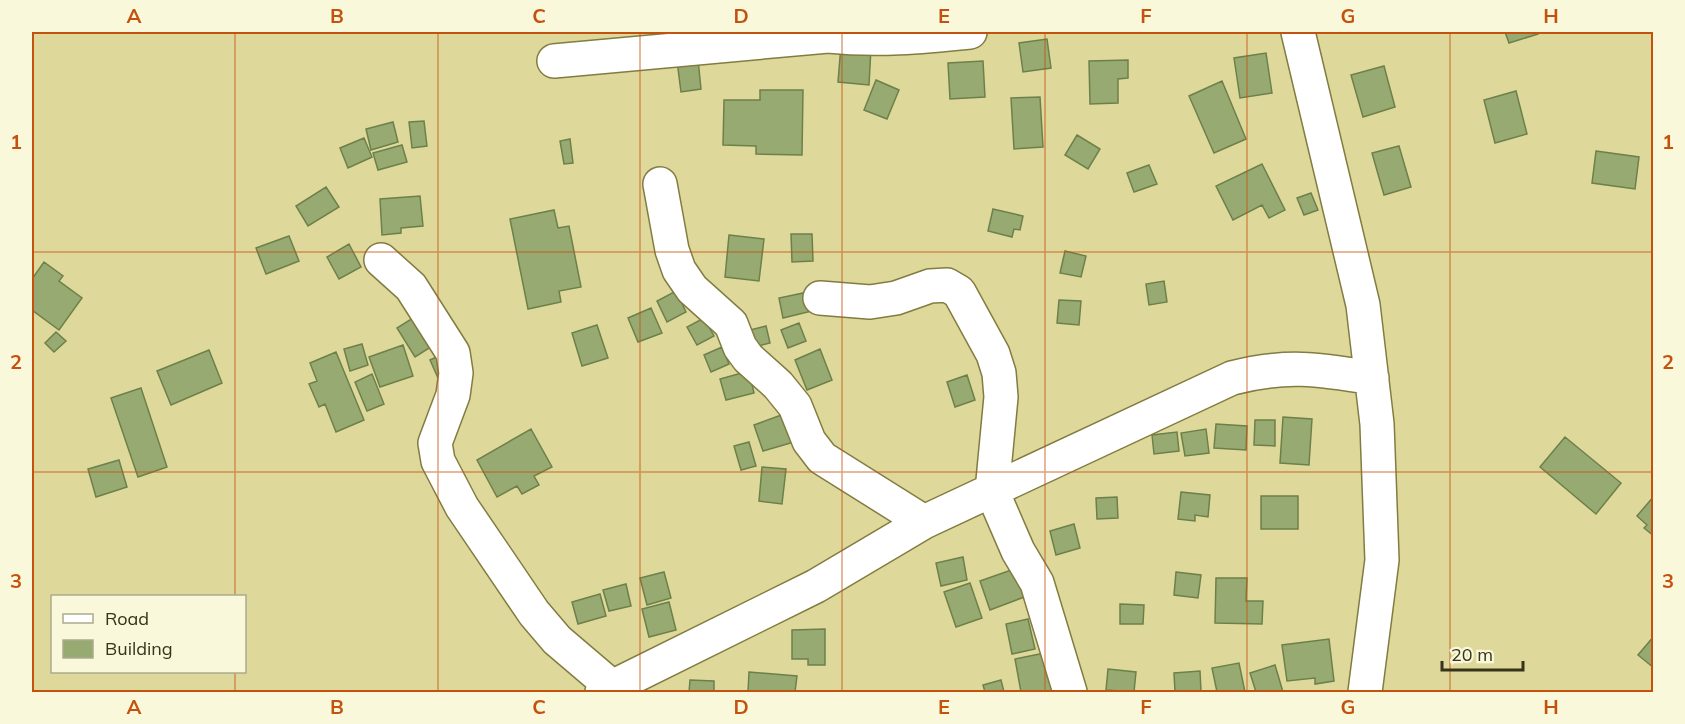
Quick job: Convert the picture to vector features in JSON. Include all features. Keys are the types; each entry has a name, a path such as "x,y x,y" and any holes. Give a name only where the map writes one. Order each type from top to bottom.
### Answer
{"street":[{"path":"554,61 828,36 867,40 907,39 970,32"},
{"path":"1298,32 1363,305 1377,424 1382,560 1365,693"},
{"path":"660,184 672,250 679,270 693,290 731,324 744,352 778,385 795,406 809,441 822,458 924,522"},
{"path":"381,260 411,287 453,352 456,373 453,395 435,443 438,461 462,507 534,613 557,640 607,689 816,586 924,522 1232,378 1267,369 1316,368 1372,378"},
{"path":"820,298 870,302 896,298 930,286 947,285 959,292 993,354 999,373 1001,397 992,491 1018,551 1037,583 1070,693"}],"building":[{"path":"1505,32 1537,32 1538,34 1509,43"},
{"path":"1047,39 1051,68 1023,72 1019,43"},
{"path":"841,45 871,48 869,85 838,82"},
{"path":"1266,53 1272,93 1240,98 1234,58"},
{"path":"698,59 701,89 681,92 677,61"},
{"path":"1128,60 1128,78 1118,79 1118,103 1090,104 1089,61"},
{"path":"983,61 985,97 950,99 948,63"},
{"path":"1384,66 1395,107 1363,117 1351,75"},
{"path":"876,80 899,90 887,119 864,110"},
{"path":"1222,81 1246,139 1214,153 1189,96"},
{"path":"760,90 803,90 802,155 756,154 756,146 723,145 724,100 760,100"},
{"path":"1516,91 1527,134 1495,143 1484,100"},
{"path":"1040,97 1043,147 1014,149 1011,98"},
{"path":"424,121 427,146 412,148 409,122"},
{"path":"393,122 398,142 371,150 366,129"},
{"path":"1077,135 1100,149 1088,169 1065,155"},
{"path":"364,138 372,157 348,168 340,148"},
{"path":"570,139 573,163 564,164 560,141"},
{"path":"402,145 407,162 378,170 373,153"},
{"path":"1399,146 1411,187 1384,195 1372,153"},
{"path":"1596,151 1639,157 1635,189 1592,183"},
{"path":"1262,164 1285,210 1269,218 1262,205 1233,220 1216,186"},
{"path":"1149,165 1157,184 1134,192 1127,173"},
{"path":"326,187 339,207 308,226 296,206"},
{"path":"1311,193 1318,210 1304,215 1297,198"},
{"path":"420,196 423,226 401,228 401,233 382,235 380,199"},
{"path":"993,209 1023,216 1020,230 1014,229 1012,237 988,231"},
{"path":"554,210 558,228 569,226 581,287 559,291 561,302 528,309 510,219"},
{"path":"791,234 812,234 813,261 792,262"},
{"path":"729,235 764,239 759,281 725,277"},
{"path":"289,236 299,261 266,274 256,248"},
{"path":"349,244 361,267 339,279 327,257"},
{"path":"1065,251 1086,256 1081,277 1060,273"},
{"path":"44,262 63,276 59,281 82,298 59,330 32,310 32,279"},
{"path":"1164,281 1167,302 1149,305 1146,284"},
{"path":"676,291 686,312 667,322 657,301"},
{"path":"808,292 812,311 783,318 779,298"},
{"path":"1059,300 1081,301 1079,325 1057,323"},
{"path":"651,308 662,333 638,342 628,318"},
{"path":"416,316 434,345 415,357 397,328"},
{"path":"704,318 714,336 697,345 687,327"},
{"path":"799,323 806,341 788,348 781,330"},
{"path":"597,325 608,358 582,366 572,333"},
{"path":"766,326 770,343 754,347 750,330"},
{"path":"56,332 66,341 54,352 45,343"},
{"path":"362,344 368,365 350,371 344,349"},
{"path":"403,345 413,376 380,387 369,357"},
{"path":"722,347 729,364 711,372 704,355"},
{"path":"820,349 832,380 807,390 795,360"},
{"path":"209,350 222,383 171,405 157,371"},
{"path":"336,352 364,420 336,432 325,404 319,407 309,384 317,381 310,363"},
{"path":"441,355 449,373 438,378 430,360"},
{"path":"749,371 754,393 726,400 720,379"},
{"path":"372,374 384,404 367,411 355,382"},
{"path":"967,375 975,400 955,407 947,382"},
{"path":"141,388 167,467 138,477 111,398"},
{"path":"784,414 794,442 763,451 754,425"},
{"path":"1283,417 1312,419 1309,465 1280,463"},
{"path":"1255,420 1275,420 1275,446 1254,445"},
{"path":"1216,424 1247,426 1246,450 1214,448"},
{"path":"531,429 552,467 534,476 539,485 522,494 517,486 497,497 477,460"},
{"path":"1206,429 1209,453 1185,456 1181,433"},
{"path":"1177,432 1179,451 1154,454 1152,435"},
{"path":"1565,437 1621,483 1596,514 1540,467"},
{"path":"749,442 756,466 741,470 734,446"},
{"path":"119,460 127,487 96,497 88,469"},
{"path":"762,467 786,469 782,504 759,501"},
{"path":"1181,492 1210,495 1208,517 1195,515 1195,521 1178,519"},
{"path":"1261,496 1298,496 1298,529 1261,529"},
{"path":"1654,496 1654,536 1644,528 1647,525 1637,516"},
{"path":"1117,497 1118,518 1097,519 1096,498"},
{"path":"1074,524 1080,548 1056,555 1050,531"},
{"path":"963,557 967,580 941,586 936,563"},
{"path":"1017,568 1027,596 990,610 980,581"},
{"path":"664,572 671,598 647,605 640,578"},
{"path":"1176,572 1201,575 1198,598 1174,595"},
{"path":"1216,578 1247,578 1246,601 1263,601 1262,624 1215,623"},
{"path":"970,583 982,618 956,627 944,592"},
{"path":"626,584 631,606 609,611 603,590"},
{"path":"600,594 606,616 578,624 572,602"},
{"path":"669,602 676,630 649,637 642,609"},
{"path":"1120,604 1144,605 1143,624 1120,624"},
{"path":"1028,619 1035,649 1012,654 1006,624"},
{"path":"825,629 825,665 808,665 808,659 792,659 792,630"},
{"path":"1654,636 1654,668 1638,655"},
{"path":"1329,639 1334,681 1315,684 1315,678 1287,681 1282,645"},
{"path":"1050,652 1054,692 1021,692 1015,659"},
{"path":"1239,663 1245,692 1217,692 1212,668"},
{"path":"1275,665 1283,692 1256,692 1250,673"},
{"path":"1108,669 1136,672 1134,692 1106,690"},
{"path":"1200,671 1201,691 1175,692 1174,673"},
{"path":"749,672 797,676 795,692 748,692"},
{"path":"690,680 714,681 714,692 689,692"},
{"path":"1001,680 1004,692 985,692 983,685"}]}
